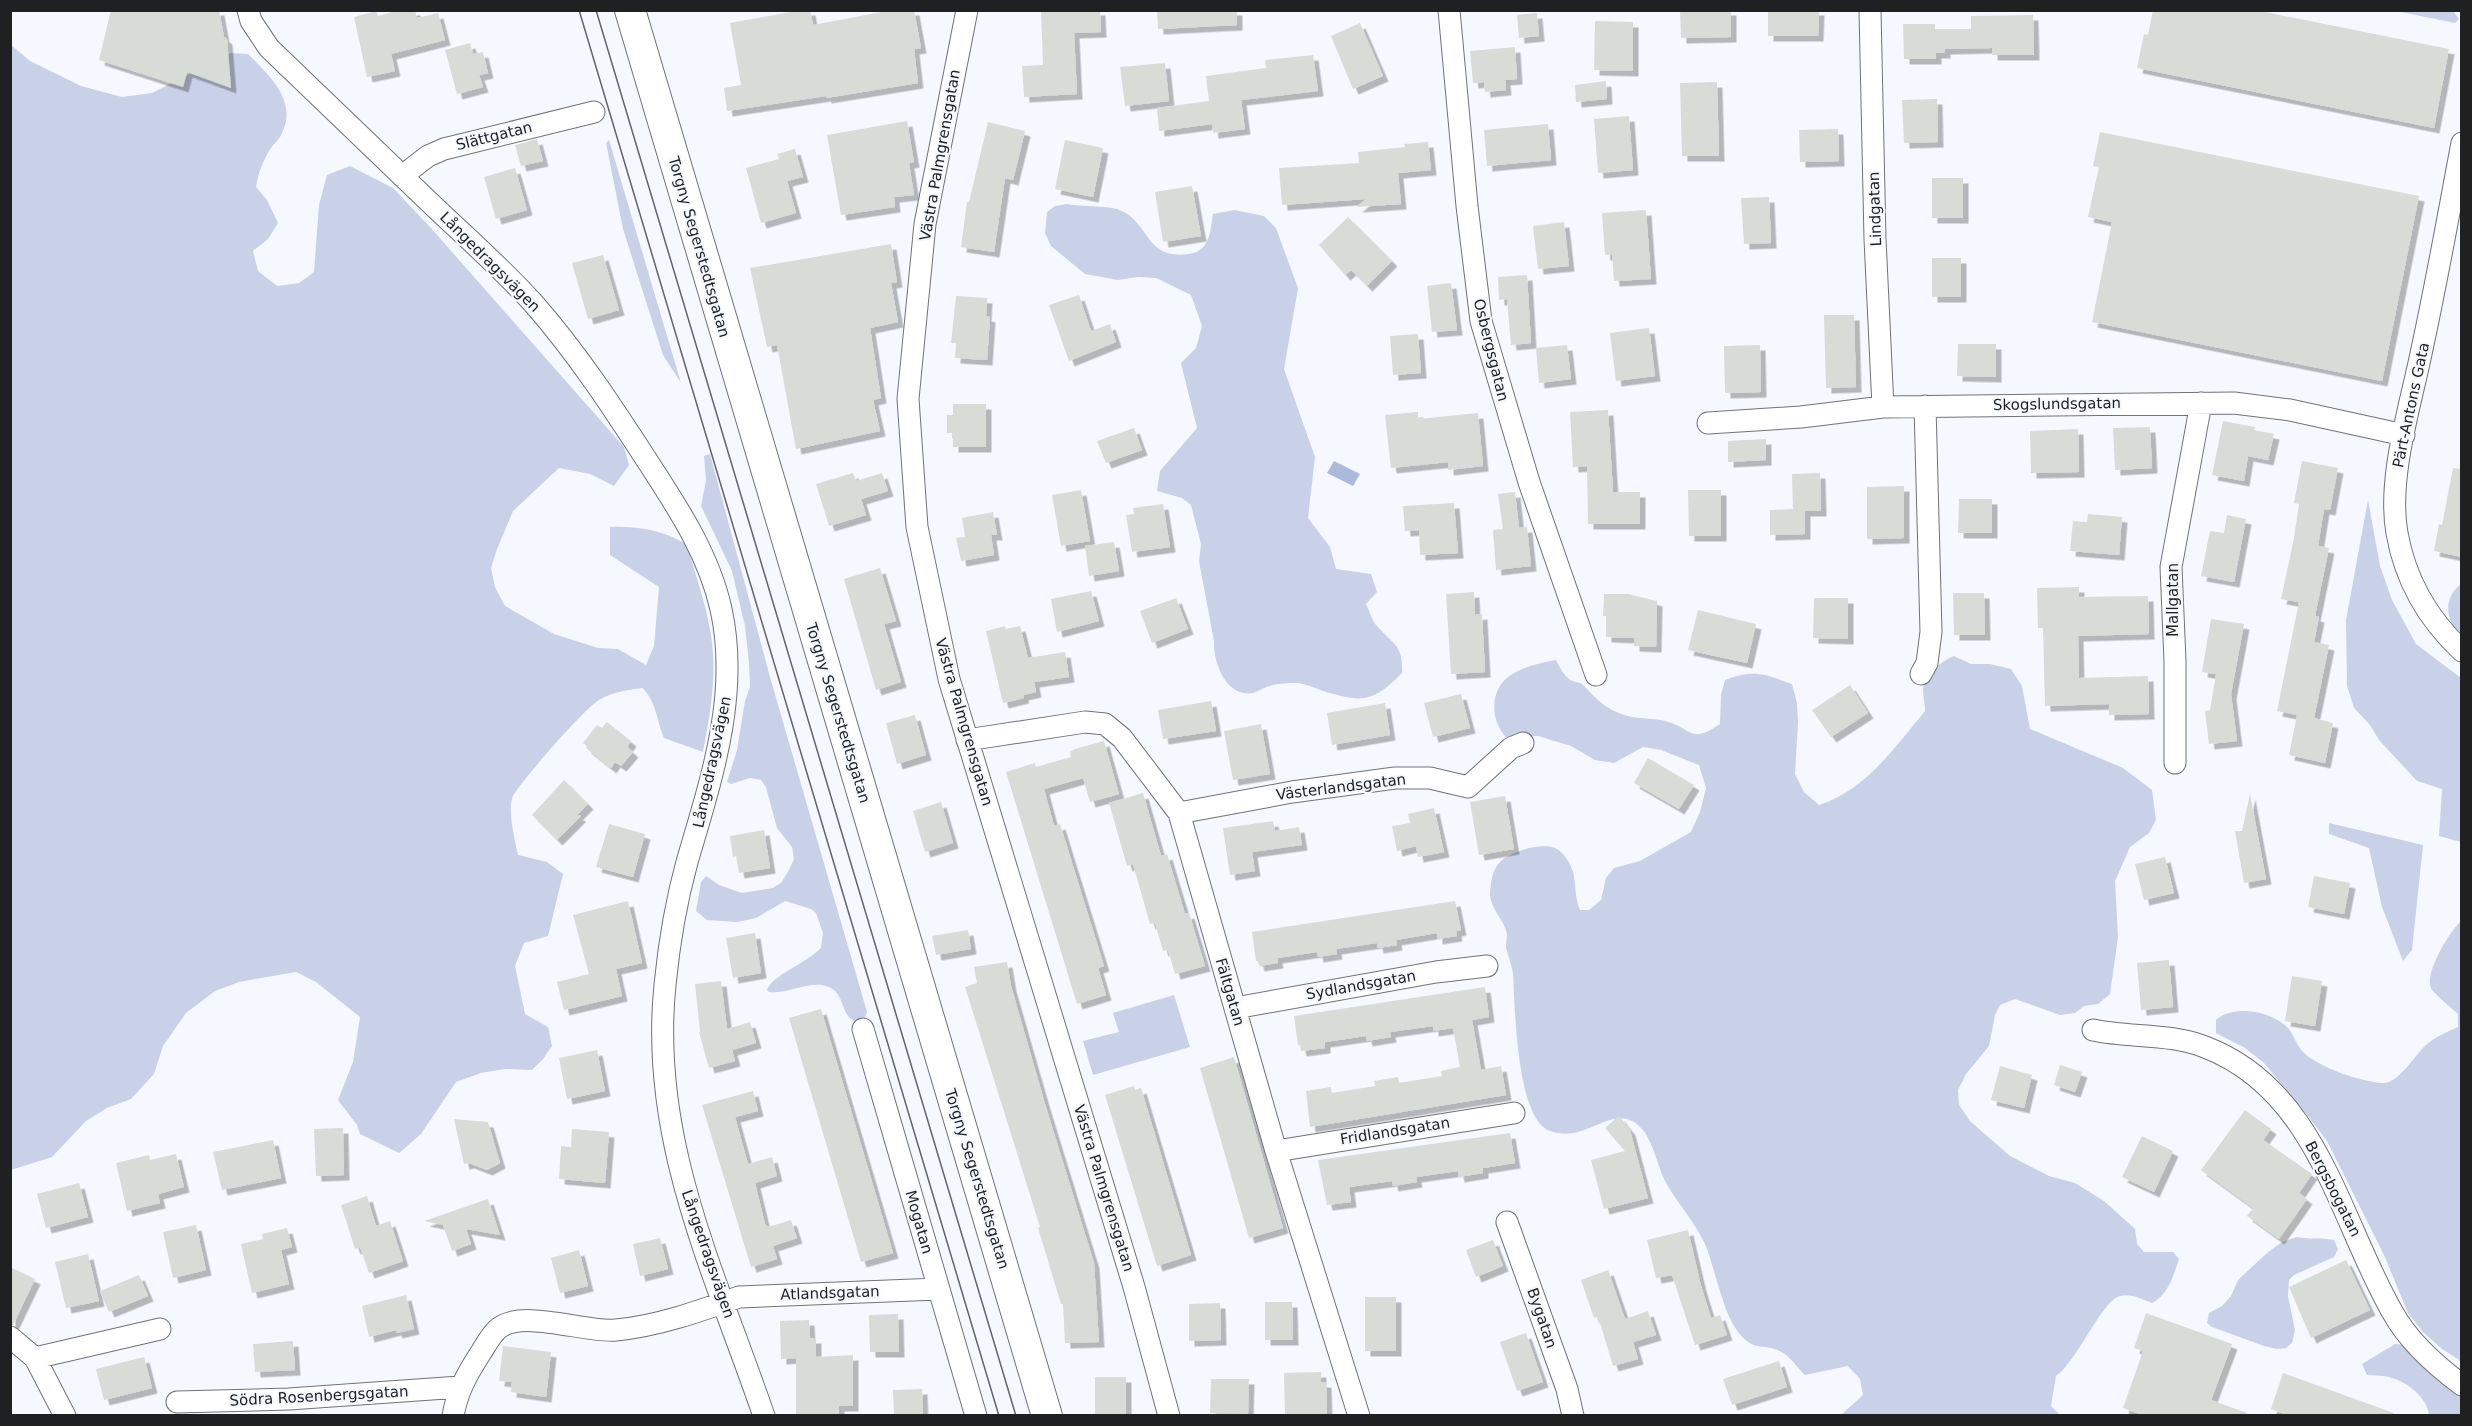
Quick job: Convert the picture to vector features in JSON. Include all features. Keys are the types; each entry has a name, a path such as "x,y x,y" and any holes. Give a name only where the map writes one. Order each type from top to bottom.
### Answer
{"street":[{"name":"Långedragsvägen","path":"248,10 251,21 269,48 511,279 579,360 679,508 701,551 718,600 728,661 724,717 699,824 680,891 673,929 664,988 662,1072 671,1137 681,1175 764,1416"},
{"name":"Torgny Segerstedtsgatan","path":"630,10 1047,1416"},
{"name":"Västra Palmgrensgatan","path":"967,10 925,224 908,399 917,527 949,679 1134,1287 1169,1416"},
{"name":"Osbergsgatan","path":"1449,10 1467,206 1481,321 1529,482 1596,675"},
{"name":"Lindgatan","path":"1870,10 1875,239 1883,407"},
{"name":"Slättgatan","path":"402,177 428,156 444,149 594,112"},
{"name":"Pärt-Antons Gata","path":"2462,143 2396,474 2394,505 2396,532 2413,587 2445,635 2462,651"},
{"name":"Skogslundsgatan","path":"1708,423 1801,417 1883,407 2201,404 2260,406 2404,435"},
{"name":"Mallgatan","path":"2175,763 2175,660 2171,567 2201,404"},
{"path":"1921,674 1927,663 1932,632 1925,406"},
{"name":"Fältgatan","path":"967,740 1085,722 1105,724 1122,738 1179,813 1276,1151 1359,1416"},
{"name":"Västerlandsgatan","path":"1179,813 1292,792 1395,778 1431,778 1468,787 1511,748 1523,743"},
{"name":"Sydlandsgatan","path":"1235,1008 1436,972 1487,966"},
{"name":"Mogatan","path":"863,1029 976,1416"},
{"name":"Bergsbogatan","path":"2093,1030 2124,1036 2163,1037 2204,1046 2233,1061 2270,1088 2297,1122 2327,1170 2393,1314 2420,1349 2462,1385"},
{"name":"Fridlandsgatan","path":"1276,1151 1514,1113"},
{"name":"Bygatan","path":"1507,1222 1567,1389 1573,1416"},
{"name":"Atlandsgatan","path":"724,1302 739,1296 938,1289"},
{"path":"453,1416 460,1387 493,1335 506,1324 526,1321 613,1330 658,1322 724,1302"},
{"path":"35,1358 160,1329"},
{"path":"10,1337 35,1358 65,1416"},
{"name":"Södra Rosenbergsgatan","path":"177,1402 289,1399 460,1387"}],"shaded area":[{"path":"2396,11 2453,11 2459,19 2455,23"},
{"path":"10,44 30,61 81,86 122,97 152,93 230,53 248,54 279,89 286,110 286,121 282,133 266,158 256,187 267,200 278,223 268,239 253,251 258,271 277,286 299,283 314,272 319,205 327,175 350,166 393,188 624,447 629,465 614,486 590,474 559,468 513,511 491,568 495,587 505,606 554,634 598,648 618,649 646,665 654,646 659,587 610,555 610,527 650,530 687,545 707,613 712,640 712,692 703,752 664,738 654,706 643,688 615,693 599,700 581,716 518,788 511,802 511,809 518,855 547,862 563,874 548,936 524,943 515,966 525,1014 548,1027 552,1046 532,1070 505,1069 481,1073 456,1082 421,1134 399,1153 360,1134 357,1125 338,1100 353,1062 360,1017 316,982 296,972 239,982 215,991 186,1013 163,1046 154,1074 131,1099 107,1108 86,1121 52,1157 11,1170"},
{"path":"609,140 681,383 663,355 623,229 606,143"},
{"path":"1067,204 1122,211 1138,224 1156,246 1164,252 1175,254 1196,252 1205,245 1213,214 1234,210 1264,216 1276,228 1298,288 1284,369 1315,457 1308,518 1330,547 1336,569 1371,574 1377,592 1366,604 1376,625 1396,645 1402,663 1402,673 1382,691 1373,696 1355,698 1291,683 1273,685 1253,693 1244,693 1235,690 1223,677 1214,649 1199,561 1201,544 1191,505 1182,498 1157,491 1160,471 1197,428 1181,363 1196,348 1202,326 1191,295 1156,278 1138,277 1118,280 1085,274 1051,246 1045,233 1047,212 1055,206"},
{"path":"710,454 770,677 867,1012 865,1017 856,1022 845,1012 835,991 828,987 812,985 777,992 767,990 776,979 821,948 823,933 816,913 811,909 785,901 756,918 737,922 707,920 696,911 701,882 706,876 719,885 742,893 773,888 781,883 794,859 792,847 777,828 766,787 761,780 750,778 731,784 727,782 737,750 745,701 750,687 749,663 745,626 732,571 701,506 706,480 704,456"},
{"path":"1334,461 1360,474 1353,486 1327,473"},
{"path":"2368,500 2380,566 2392,600 2416,644 2461,678 2461,842 2439,836 2442,789 2417,781 2379,740 2370,725 2354,708 2347,686 2346,620"},
{"path":"2461,584 2461,638 2452,625 2448,611 2451,597"},
{"path":"1954,656 1971,664 1990,664 2011,669 2022,686 2030,729 2123,768 2152,790 2156,820 2149,833 2130,847 2115,881 2118,937 2110,994 2098,1004 2084,1006 2075,1013 2060,1015 2015,999 2000,1005 1995,1015 1989,1046 1966,1074 1958,1090 1959,1105 1970,1121 2010,1156 2049,1176 2075,1183 2104,1201 2135,1229 2137,1244 2144,1252 2173,1252 2179,1259 2170,1284 2163,1295 2152,1303 2124,1295 2113,1300 2105,1308 2072,1358 2056,1376 2051,1406 2060,1415 1841,1415 1863,1395 1860,1379 1848,1366 1805,1375 1786,1355 1748,1342 1736,1329 1727,1311 1705,1244 1666,1183 1649,1140 1642,1129 1632,1121 1621,1118 1576,1132 1564,1134 1550,1131 1539,1122 1530,1106 1524,1084 1517,1035 1513,974 1506,948 1507,934 1490,893 1495,870 1499,863 1511,854 1529,848 1555,848 1561,852 1571,867 1580,910 1589,910 1601,900 1606,878 1614,868 1640,861 1691,832 1700,812 1706,788 1699,765 1661,750 1643,747 1614,763 1595,760 1571,746 1538,736 1506,737 1497,722 1494,705 1499,688 1511,675 1527,667 1556,660 1568,678 1581,683 1592,695 1615,712 1632,717 1665,721 1696,734 1720,724 1721,695 1725,680 1752,674 1774,678 1792,684 1797,703 1798,722 1795,774 1804,792 1819,805 1851,789 1891,752 1925,711 1923,691 1929,675 1938,665"},
{"path":"2329,823 2423,845 2412,950 2403,961 2382,907 2369,848 2329,834"},
{"path":"2461,921 2462,1361 2442,1349 2423,1332 2408,1313 2384,1255 2327,1141 2264,1063 2245,1048 2216,1033 2216,1020 2223,1015 2242,1011 2263,1014 2281,1022 2288,1028 2302,1051 2318,1063 2363,1080 2389,1082 2400,1074 2430,1042 2458,1027 2458,1014 2433,991 2430,981 2439,953"},
{"path":"1174,995 1190,1047 1093,1075 1083,1041 1119,1032 1113,1013"},
{"path":"2297,1237 2334,1240 2338,1249 2334,1257 2294,1275 2289,1280 2288,1296 2295,1330 2292,1343 2286,1348 2277,1349 2264,1346 2212,1327 2207,1323 2209,1313 2222,1306 2231,1296 2238,1280 2282,1242"},
{"path":"2395,1344 2404,1345 2459,1393 2461,1415 2429,1415 2421,1397 2405,1384 2389,1377 2367,1375 2362,1364"}],"building":[{"path":"111,10 219,10 224,37 227,39 231,88 187,72 183,87 99,60"},
{"path":"399,10 415,10 417,18 438,13 445,40 391,54 395,71 367,77 354,17 376,11 378,16"},
{"path":"810,10 813,25 892,10 914,10 921,48 914,49 918,83 727,111 724,88 741,85 730,23"},
{"path":"1041,10 1100,10 1101,32 1074,33 1077,94 1024,97 1022,66 1043,65"},
{"path":"1157,10 1237,10 1237,25 1158,29"},
{"path":"1680,10 1731,10 1731,37 1681,38"},
{"path":"1768,10 1819,10 1818,36 1768,36"},
{"path":"2153,10 2255,10 2449,49 2434,128 2137,68 2144,34 2148,35"},
{"path":"1537,13 1539,36 1519,38 1517,15"},
{"path":"2033,15 2034,55 1992,55 1992,48 1945,49 1945,53 1936,53 1936,59 1904,59 1903,24 1935,24 1935,29 1971,29 1971,16"},
{"path":"1595,21 1633,22 1633,71 1594,70"},
{"path":"1360,23 1383,76 1353,89 1331,36"},
{"path":"470,43 473,54 483,52 488,73 479,75 483,87 457,94 445,50"},
{"path":"1515,47 1517,79 1505,80 1506,90 1485,92 1484,82 1473,83 1470,51"},
{"path":"1313,55 1318,91 1241,100 1245,129 1213,133 1212,124 1159,131 1157,108 1209,101 1206,76 1266,68 1265,60"},
{"path":"1165,63 1169,101 1125,106 1120,67"},
{"path":"1606,81 1607,99 1576,102 1575,85"},
{"path":"1717,82 1719,156 1682,156 1680,83"},
{"path":"1937,99 1938,142 1904,143 1902,100"},
{"path":"1629,116 1633,170 1598,173 1594,119"},
{"path":"907,121 914,162 909,163 914,195 894,197 895,207 841,215 827,135"},
{"path":"988,122 1025,131 1013,180 1005,178 994,252 961,247 967,202 969,202"},
{"path":"1548,124 1551,160 1487,166 1484,130"},
{"path":"1838,129 1839,161 1800,162 1799,130"},
{"path":"2100,132 2419,196 2382,381 2092,322 2112,222 2088,217 2099,167 2093,166"},
{"path":"537,139 543,161 521,166 515,145"},
{"path":"1065,140 1103,148 1093,197 1055,189"},
{"path":"1428,142 1431,170 1398,173 1401,204 1357,207 1366,199 1282,205 1279,168 1359,163 1358,152"},
{"path":"795,149 803,177 787,181 796,213 761,223 746,168 779,159 777,154"},
{"path":"515,168 527,210 496,219 484,177"},
{"path":"1932,178 1963,178 1963,218 1932,218"},
{"path":"1192,186 1201,236 1163,242 1155,192"},
{"path":"1769,197 1771,243 1744,244 1741,198"},
{"path":"1646,210 1651,279 1614,281 1612,254 1605,255 1602,213"},
{"path":"1348,217 1392,261 1367,286 1351,270 1345,275 1319,245"},
{"path":"1564,222 1569,266 1538,269 1533,226"},
{"path":"891,244 897,282 891,283 898,322 870,328 881,398 873,400 880,431 796,449 777,345 767,347 750,268"},
{"path":"603,255 619,310 588,319 572,263"},
{"path":"1932,258 1961,258 1961,297 1932,297"},
{"path":"1527,275 1531,343 1511,345 1507,299 1499,300 1498,277"},
{"path":"1451,283 1457,330 1432,332 1427,286"},
{"path":"1079,295 1091,331 1110,324 1116,342 1069,361 1049,305"},
{"path":"956,296 987,298 986,316 990,317 987,360 955,358 956,343 951,343"},
{"path":"1824,315 1854,315 1856,387 1826,388"},
{"path":"1649,328 1655,376 1616,381 1610,333"},
{"path":"1418,334 1421,373 1393,375 1390,336"},
{"path":"1958,344 1996,344 1996,377 1957,376"},
{"path":"1567,345 1571,379 1539,383 1536,348"},
{"path":"1760,345 1761,392 1725,393 1724,346"},
{"path":"953,404 986,404 986,447 953,447 953,433 947,433 947,415 953,415"},
{"path":"1608,410 1613,492 1640,492 1640,524 1588,524 1587,466 1573,467 1570,412"},
{"path":"1418,412 1418,419 1478,413 1483,466 1448,470 1448,462 1391,468 1385,415"},
{"path":"2223,421 2255,427 2254,430 2274,434 2268,460 2248,456 2244,481 2212,475"},
{"path":"2150,427 2152,468 2115,470 2113,428"},
{"path":"1134,428 1142,450 1106,463 1097,441"},
{"path":"2078,429 2079,472 2031,473 2030,431"},
{"path":"1766,439 1766,460 1728,462 1728,441"},
{"path":"2302,461 2338,468 2330,510 2324,509 2318,546 2329,548 2315,616 2319,617 2314,642 2329,645 2314,718 2333,723 2325,763 2289,755 2297,715 2277,711 2299,602 2281,599 2294,538 2299,504 2294,503"},
{"path":"2453,468 2462,469 2462,557 2434,551 2439,524 2442,525"},
{"path":"853,473 856,481 882,473 888,491 861,499 866,515 829,526 816,484"},
{"path":"1820,473 1821,511 1805,511 1805,534 1770,535 1770,510 1793,509 1792,474"},
{"path":"1904,486 1904,538 1867,539 1867,487"},
{"path":"1081,490 1090,541 1061,546 1052,495"},
{"path":"1688,490 1721,490 1721,536 1689,536"},
{"path":"1515,492 1519,528 1527,527 1531,566 1496,570 1493,530 1503,529 1498,494"},
{"path":"1959,499 1992,499 1992,533 1958,533"},
{"path":"1454,503 1458,553 1420,555 1419,530 1405,531 1403,506"},
{"path":"1163,504 1170,547 1132,552 1126,515 1134,514 1133,508"},
{"path":"993,512 997,535 991,535 994,555 961,561 956,538 965,537 962,518"},
{"path":"2088,514 2122,517 2119,555 2070,551 2073,521 2087,522"},
{"path":"2227,515 2246,519 2234,582 2201,576 2210,531 2224,533"},
{"path":"1114,542 1119,571 1089,576 1085,546"},
{"path":"880,568 896,621 884,624 901,682 876,690 844,579"},
{"path":"2079,587 2079,597 2148,596 2149,634 2078,636 2079,678 2148,676 2149,714 2109,715 2109,704 2045,706 2043,628 2038,628 2037,588"},
{"path":"1091,591 1099,621 1057,632 1051,599"},
{"path":"1474,592 1475,615 1482,614 1485,672 1451,674 1446,594"},
{"path":"1953,593 1984,593 1985,635 1954,635"},
{"path":"1604,594 1628,594 1657,601 1656,647 1634,646 1634,638 1606,637 1606,616 1603,616"},
{"path":"1176,598 1188,629 1152,643 1140,611"},
{"path":"1814,598 1848,598 1848,639 1813,638"},
{"path":"1698,610 1756,624 1747,663 1688,650"},
{"path":"2211,619 2244,624 2231,694 2237,741 2209,744 2205,711 2210,710 2216,674 2202,672"},
{"path":"1005,626 1006,629 1020,626 1028,658 1065,652 1069,677 1034,682 1036,692 1023,695 1024,698 1003,703 986,631"},
{"path":"1850,685 1868,713 1831,737 1812,710"},
{"path":"1461,694 1470,728 1433,737 1424,703"},
{"path":"1211,701 1216,731 1163,739 1158,710"},
{"path":"1385,703 1390,735 1332,745 1327,713"},
{"path":"915,715 926,755 897,764 886,723"},
{"path":"607,722 631,741 627,747 633,752 621,766 615,762 611,768 583,743 597,725 602,728"},
{"path":"1261,724 1270,774 1233,780 1224,731"},
{"path":"1104,741 1119,794 1090,802 1083,778 1044,789 1054,826 1060,824 1104,966 1098,968 1106,995 1077,1004 1006,772 1035,763 1036,767 1071,757 1070,752 1075,749"},
{"path":"1648,758 1694,785 1679,809 1634,783"},
{"path":"564,780 588,804 577,815 581,816 557,840 532,815"},
{"path":"1143,793 1161,856 1167,854 1185,914 1189,913 1205,966 1175,974 1168,950 1163,951 1155,923 1150,924 1133,864 1127,866 1109,803"},
{"path":"2250,794 2266,879 2244,883 2235,831 2242,831"},
{"path":"1505,796 1514,849 1479,855 1470,802"},
{"path":"941,802 953,843 925,852 913,811"},
{"path":"1434,808 1444,852 1418,857 1416,846 1397,851 1392,826 1410,823 1408,814"},
{"path":"1273,821 1275,831 1299,827 1302,845 1252,852 1255,871 1230,875 1223,828"},
{"path":"609,824 645,834 633,877 596,867"},
{"path":"764,830 770,868 739,873 736,856 733,857 730,836"},
{"path":"2165,857 2174,893 2144,900 2135,864"},
{"path":"2314,876 2350,883 2344,914 2308,907"},
{"path":"628,901 642,963 616,969 622,996 564,1010 557,982 589,974 573,915"},
{"path":"1455,901 1461,930 1456,931 1457,936 1437,939 1437,933 1396,940 1397,945 1378,948 1377,943 1336,949 1337,954 1318,957 1317,952 1277,958 1278,963 1259,966 1256,961 1252,932"},
{"path":"968,930 971,949 936,955 932,936"},
{"path":"755,933 761,973 733,978 726,938"},
{"path":"2169,960 2173,1007 2141,1010 2137,963"},
{"path":"1007,962 1011,986 1045,1104 1094,1263 1099,1342 1065,1343 1063,1304 1061,1304 1038,1228 1040,1227 965,987 977,983 974,967"},
{"path":"2292,976 2322,981 2315,1026 2285,1021"},
{"path":"721,981 727,1029 750,1022 756,1043 732,1050 735,1061 709,1068 699,1032 695,984"},
{"path":"1485,987 1489,1017 1472,1020 1481,1070 1501,1066 1506,1095 1310,1127 1306,1091 1331,1087 1332,1093 1375,1086 1374,1081 1398,1077 1399,1083 1442,1076 1441,1071 1460,1067 1453,1028 1433,1031 1433,1026 1390,1032 1391,1037 1367,1041 1366,1036 1325,1042 1325,1048 1301,1051 1294,1016"},
{"path":"821,1009 893,1253 861,1262 789,1018"},
{"path":"597,1050 605,1091 567,1099 559,1058"},
{"path":"1234,1057 1283,1228 1249,1238 1200,1068"},
{"path":"2060,1065 2082,1072 2075,1092 2054,1085"},
{"path":"2000,1066 2032,1075 2024,1108 1991,1100"},
{"path":"1134,1086 1135,1090 1141,1088 1191,1255 1157,1266 1105,1095"},
{"path":"753,1091 758,1111 735,1117 748,1164 772,1157 777,1176 755,1183 765,1224 768,1227 791,1220 797,1238 773,1246 777,1259 751,1267 702,1105"},
{"path":"2245,1110 2271,1129 2263,1140 2312,1174 2299,1193 2307,1199 2279,1239 2247,1216 2253,1208 2201,1170"},
{"path":"1619,1116 1630,1130 1648,1198 1604,1209 1591,1160 1625,1151 1605,1128"},
{"path":"454,1119 488,1122 500,1163 487,1170 469,1163 464,1164"},
{"path":"343,1128 344,1175 316,1176 314,1129"},
{"path":"572,1129 609,1132 605,1183 559,1179 561,1146 571,1147"},
{"path":"1510,1133 1515,1163 1483,1168 1483,1173 1459,1177 1458,1171 1416,1177 1417,1182 1393,1186 1392,1181 1349,1187 1351,1202 1327,1205 1318,1160"},
{"path":"2142,1136 2173,1151 2154,1192 2122,1177"},
{"path":"273,1140 281,1178 222,1190 213,1152"},
{"path":"176,1154 184,1187 158,1194 160,1203 127,1211 116,1163 149,1155 150,1160"},
{"path":"79,1183 88,1217 46,1228 37,1194"},
{"path":"367,1196 376,1226 390,1221 403,1261 369,1273 360,1247 355,1249 341,1205"},
{"path":"488,1199 500,1235 466,1229 471,1244 452,1251 443,1225 424,1221"},
{"path":"196,1225 206,1270 173,1278 163,1232"},
{"path":"287,1228 292,1247 281,1250 289,1284 252,1293 241,1244 263,1239 262,1234"},
{"path":"1688,1230 1711,1318 1720,1315 1727,1335 1695,1345 1672,1275 1656,1278 1647,1240"},
{"path":"660,1238 668,1269 640,1276 633,1244"},
{"path":"1493,1240 1503,1266 1476,1277 1466,1250"},
{"path":"579,1250 588,1286 560,1293 551,1258"},
{"path":"88,1254 99,1301 66,1308 55,1262"},
{"path":"2346,1260 2370,1310 2311,1338 2289,1287"},
{"path":"10,1267 35,1279 13,1325 10,1325"},
{"path":"1608,1270 1625,1319 1648,1311 1656,1335 1633,1342 1638,1359 1613,1366 1598,1316 1594,1318 1581,1280"},
{"path":"139,1275 148,1296 109,1312 100,1291"},
{"path":"406,1295 414,1329 397,1333 396,1330 369,1337 362,1306"},
{"path":"1365,1297 1396,1297 1396,1351 1365,1351"},
{"path":"1265,1302 1292,1302 1293,1340 1265,1340"},
{"path":"1220,1303 1221,1340 1189,1341 1189,1304"},
{"path":"2146,1313 2232,1344 2211,1400 2247,1413 2246,1416 2145,1416 2123,1408 2143,1351 2134,1348"},
{"path":"898,1314 899,1352 870,1352 869,1315"},
{"path":"809,1320 810,1338 816,1338 816,1357 853,1355 853,1406 839,1406 839,1416 796,1416 796,1358 781,1359 780,1321"},
{"path":"1526,1333 1543,1382 1517,1391 1500,1342"},
{"path":"293,1341 295,1370 255,1372 253,1344"},
{"path":"503,1346 551,1352 546,1397 511,1392 512,1382 499,1381"},
{"path":"144,1357 152,1388 104,1400 96,1369"},
{"path":"1779,1361 1787,1387 1732,1405 1723,1379"},
{"path":"1321,1372 1321,1382 1326,1382 1327,1414 1285,1415 1284,1373"},
{"path":"2283,1373 2394,1413 2393,1416 2290,1416 2271,1409"},
{"path":"1095,1377 1126,1377 1126,1416 1095,1416"},
{"path":"1211,1379 1249,1379 1248,1414 1210,1413"},
{"path":"922,1389 923,1416 894,1416 893,1390"}],"tram line":[{"path":"579,10 999,1416"},
{"path":"596,10 1016,1416"}]}
